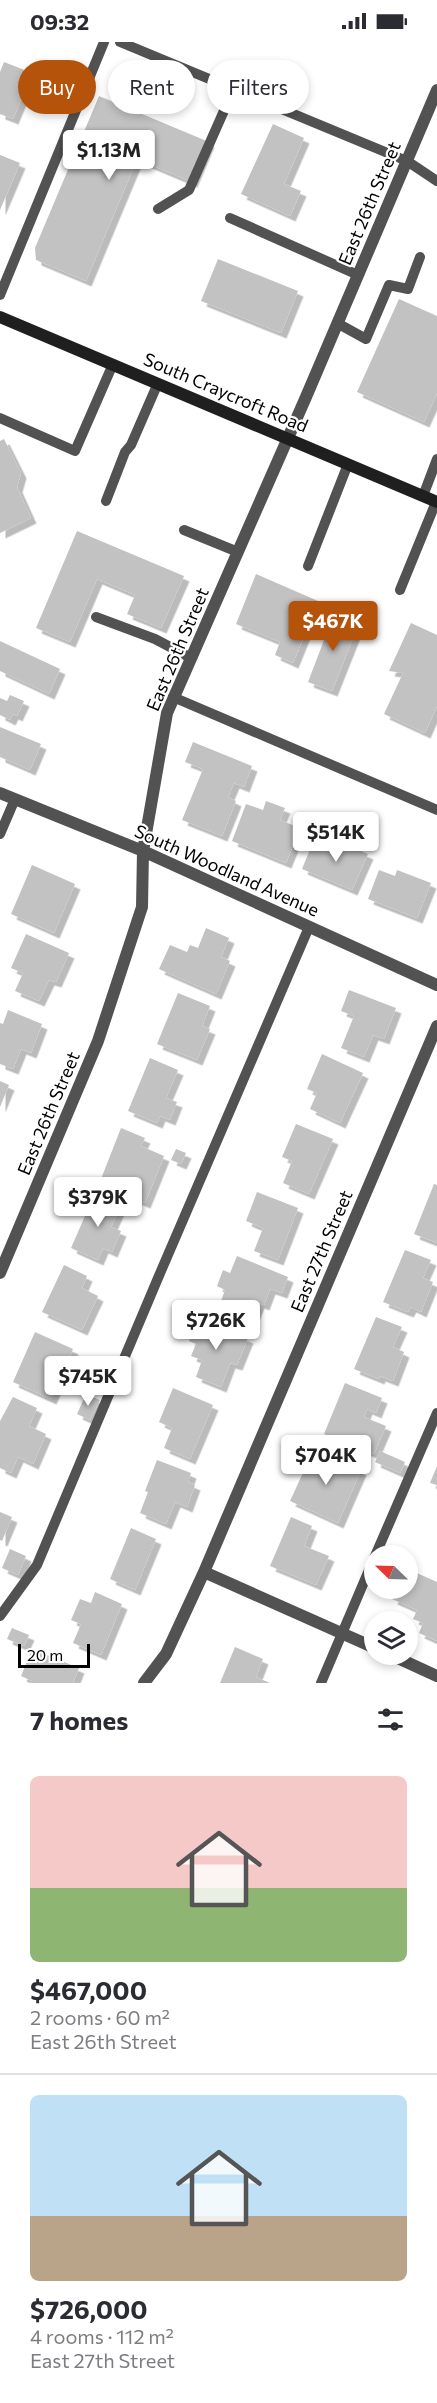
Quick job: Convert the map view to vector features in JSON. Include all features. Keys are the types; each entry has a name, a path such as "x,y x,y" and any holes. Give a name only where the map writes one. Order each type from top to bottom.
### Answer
{"main road":[{"name":"South Craycroft Road","path":"0,317 437,502"}],"street":[{"name":"East 26th Street","path":"0,1273 102,1030 142,907 143,851 167,713 437,90"},
{"name":"South Woodland Avenue","path":"0,794 143,851 437,985"},
{"name":"East 27th Street","path":"144,1683 166,1654 204,1572 437,1026"},
{"path":"204,1572 364,1643"},
{"path":"413,1665 437,1676"}],"lane":[{"path":"0,295 104,42"},
{"path":"120,42 207,77"},
{"path":"158,209 189,190 223,114"},
{"path":"296,114 407,161 437,181"},
{"path":"230,218 358,275"},
{"path":"337,323 366,339 389,285 408,289 420,257"},
{"path":"0,418 75,451 113,364"},
{"path":"106,501 125,452 132,445 158,383"},
{"path":"423,496 437,459"},
{"path":"308,566 348,464"},
{"path":"400,590 437,502"},
{"path":"184,530 238,552"},
{"path":"96,617 155,639 191,658"},
{"path":"173,697 437,810"},
{"path":"0,834 15,799"},
{"path":"0,1616 37,1565 162,1267 309,927"},
{"path":"380,1545 437,1413"},
{"path":"321,1683 364,1582"}],"building":[{"path":"4,62 18,68 18,107 13,119 0,114 0,72"},
{"path":"99,96 108,100 108,114 142,114 209,142 192,182 137,159 86,281 36,260 35,248 91,114 96,114"},
{"path":"273,124 304,138 284,184 301,191 290,216 241,194"},
{"path":"0,155 20,163 0,210"},
{"path":"218,259 298,291 281,333 201,301"},
{"path":"399,299 437,316 437,393 424,422 357,392"},
{"path":"4,439 21,473 17,487 31,518 0,533 0,441"},
{"path":"77,531 184,576 161,628 127,614 135,595 97,579 70,642 36,628"},
{"path":"256,574 318,601 293,663 275,655 280,642 236,624"},
{"path":"334,614 359,623 332,691 308,682"},
{"path":"411,623 437,635 437,706 425,733 384,714 403,673 389,671"},
{"path":"0,641 60,669 49,694 0,671"},
{"path":"10,695 24,701 17,716 13,714 10,720 0,715 0,698 7,701"},
{"path":"0,727 41,744 30,770 0,757"},
{"path":"193,742 252,766 244,787 234,783 228,797 236,801 222,836 182,820 203,769 185,762"},
{"path":"266,801 285,808 280,820 300,828 286,863 232,841 246,804 263,810"},
{"path":"335,840 368,854 352,890 302,869 313,842 330,849"},
{"path":"32,865 75,884 54,933 11,914"},
{"path":"379,870 395,876 397,870 431,883 417,918 368,899"},
{"path":"206,928 229,938 221,957 230,961 216,994 159,969 170,945 187,952 190,945 198,948"},
{"path":"26,934 69,953 56,982 49,980 39,1001 15,991 23,973 11,968"},
{"path":"349,990 396,1008 384,1039 373,1035 364,1057 341,1048 354,1016 341,1011"},
{"path":"178,993 210,1006 202,1026 210,1029 197,1060 157,1044"},
{"path":"8,1010 42,1024 31,1053 21,1049 13,1069 0,1064 0,1023 3,1024"},
{"path":"322,1054 363,1073 340,1123 310,1109 317,1093 307,1089"},
{"path":"150,1058 178,1070 166,1098 177,1102 170,1120 160,1116 157,1123 128,1111"},
{"path":"0,1081 9,1085 0,1107"},
{"path":"296,1124 333,1139 309,1194 283,1183 292,1161 282,1157"},
{"path":"121,1128 145,1138 141,1146 164,1156 145,1203 99,1184"},
{"path":"176,1149 186,1153 181,1164 171,1160"},
{"path":"434,1184 437,1185 437,1243 414,1234"},
{"path":"257,1192 298,1208 278,1260 254,1251 263,1228 246,1221"},
{"path":"95,1193 121,1205 111,1227 121,1231 112,1252 103,1248 98,1260 71,1248"},
{"path":"405,1250 431,1260 423,1278 433,1282 421,1312 411,1307 408,1312 383,1302"},
{"path":"237,1256 288,1277 282,1293 270,1289 264,1305 259,1303 249,1328 216,1315 225,1290 217,1286 223,1270 230,1273"},
{"path":"64,1265 87,1276 82,1288 98,1296 82,1330 42,1312"},
{"path":"376,1317 402,1327 393,1347 404,1352 393,1381 380,1376 379,1379 354,1369"},
{"path":"198,1319 248,1338 237,1365 230,1363 221,1387 196,1377 202,1360 191,1356 196,1344 189,1341"},
{"path":"35,1332 73,1349 51,1399 13,1382"},
{"path":"345,1383 382,1398 376,1413 367,1409 364,1417 386,1426 374,1454 324,1434"},
{"path":"173,1388 213,1405 190,1459 164,1448 172,1428 159,1422"},
{"path":"86,1394 100,1400 90,1420 77,1414"},
{"path":"13,1397 37,1408 29,1426 46,1434 33,1464 18,1457 11,1473 0,1468 0,1421"},
{"path":"314,1449 361,1470 338,1523 290,1501"},
{"path":"380,1451 405,1462 400,1473 375,1462"},
{"path":"157,1460 191,1473 188,1482 195,1485 187,1507 175,1502 166,1524 140,1513 148,1492 145,1491"},
{"path":"437,1466 437,1485 430,1483"},
{"path":"0,1512 12,1517 2,1541 0,1540"},
{"path":"291,1517 312,1526 304,1546 329,1556 316,1585 270,1566"},
{"path":"131,1528 156,1539 135,1590 110,1579"},
{"path":"10,1549 26,1556 18,1575 2,1568"},
{"path":"418,1573 437,1582 437,1641 419,1633 423,1623 418,1621 417,1610 392,1599 418,1599"},
{"path":"95,1592 122,1604 101,1655 73,1643 81,1624 71,1620 80,1599 91,1603"},
{"path":"12,1628 29,1635 24,1646 7,1639"},
{"path":"235,1647 263,1659 256,1677 270,1683 220,1683"},
{"path":"32,1649 79,1668 73,1683 31,1683 32,1681 21,1676"}]}
